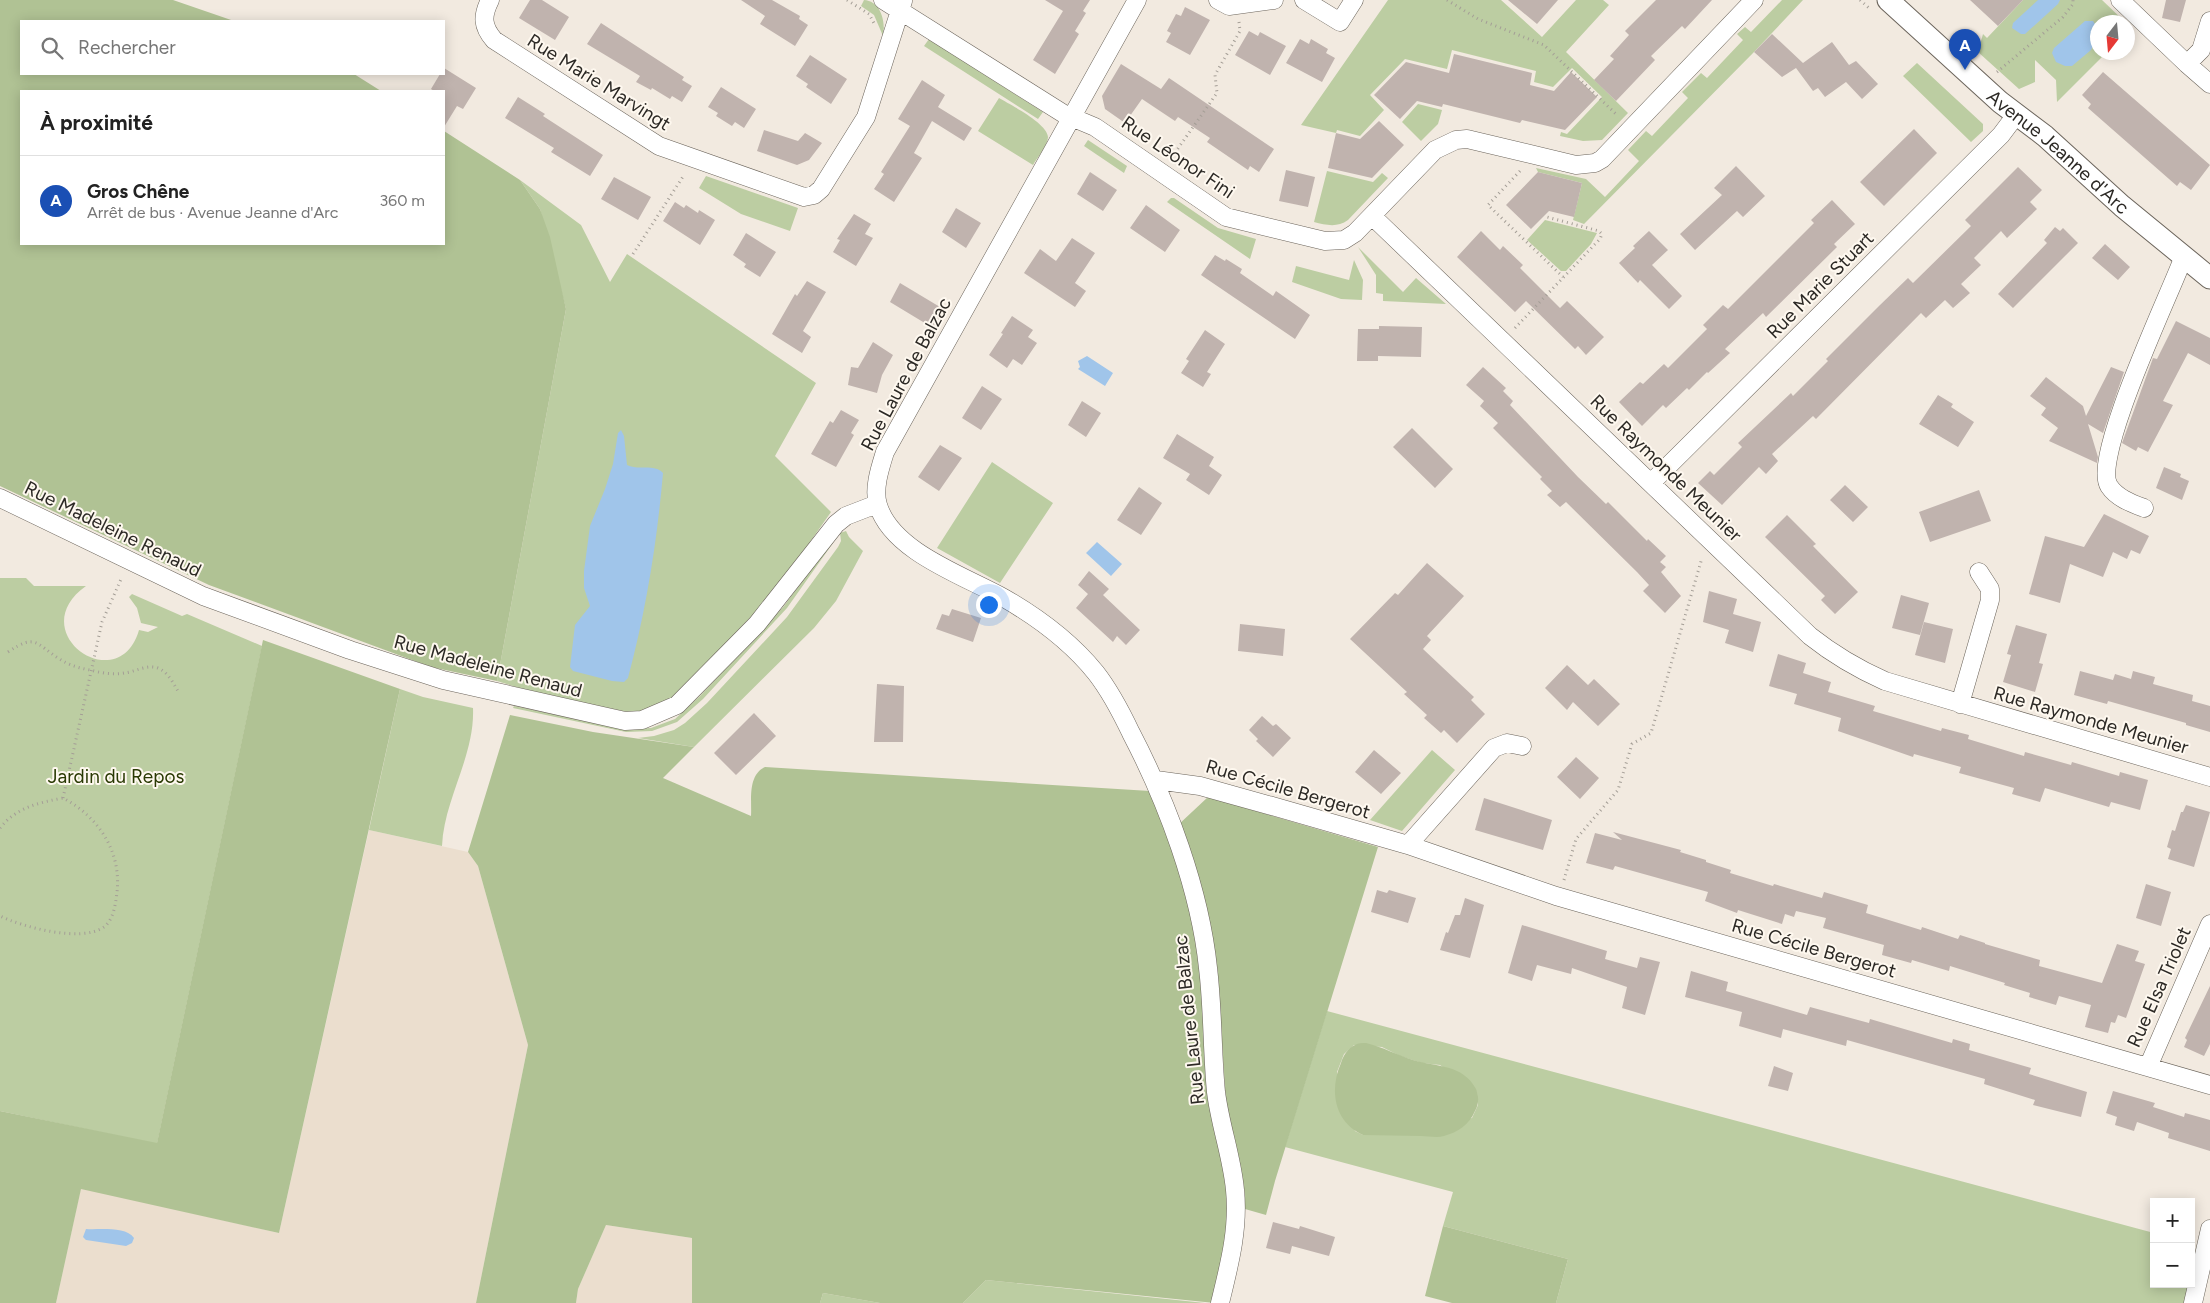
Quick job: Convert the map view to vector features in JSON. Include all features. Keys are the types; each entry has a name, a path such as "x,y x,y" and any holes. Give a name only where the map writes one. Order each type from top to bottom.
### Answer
{"street":[{"name":"Rue Marie Marvingt","path":"490,0 485,10 484,27 488,33 503,46 648,141 693,160 804,198 814,195 821,190 866,117 901,5"},
{"name":"Rue Léonor Fini","path":"883,0 901,5 1072,118 1082,120 1094,126 1226,217 1325,241 1344,240 1355,233 1435,150 1451,141 1466,139 1576,164 1594,163 1602,159 1631,129"},
{"name":"Rue Laure de Balzac","path":"1137,0 885,452 879,472 877,504 889,526 904,542 1030,615 1079,654 1098,675 1114,700 1156,780 1196,896 1208,968 1216,1090 1235,1191 1236,1219 1232,1255 1220,1303"},
{"path":"1218,0 1229,6 1274,0"},
{"path":"1304,0 1340,22 1354,0"},
{"path":"1631,129 1754,0"},
{"name":"Avenue Jeanne d'Arc","path":"1888,0 1926,37 2016,115 2045,136 2122,206 2210,278"},
{"path":"2120,0 2210,84"},
{"path":"2187,64 2201,50 2210,21"},
{"name":"Rue Marie Stuart","path":"1651,483 2001,135 2016,115"},
{"name":"Rue Raymonde Meunier","path":"1372,216 1810,636 1832,652 1864,672 1886,681 2210,777"},
{"path":"2144,508 2122,498 2108,484 2106,467 2115,429 2132,382 2184,256"},
{"name":"Rue Madeleine Renaud","path":"0,498 203,596 341,647 443,680 624,721 642,720 677,704 757,624 836,524 846,516 877,504"},
{"path":"1960,704 1990,600 1990,589 1979,572"},
{"path":"1408,845 1494,748 1507,743 1522,746"},
{"name":"Rue Cécile Bergerot","path":"1156,780 1200,786 1408,845 1556,896 2210,1085"},
{"name":"Rue Elsa Triolet","path":"2148,1067 2210,924"},
{"path":"2193,1303 2210,1229"}],"path":[{"path":"847,0 872,18 880,37 877,49 886,51"},
{"path":"1447,0 1478,19 1544,44 1631,129"},
{"path":"1996,74 2063,17 2074,4 2073,0"},
{"path":"1162,172 1217,93 1215,75 1240,31 1237,5"},
{"path":"1535,155 1488,205 1563,278"},
{"path":"633,254 693,160"},
{"path":"1501,181 1506,185"},
{"path":"1502,341 1600,239 1602,234 1599,231 1547,217"},
{"path":"1556,896 1562,885 1576,839 1618,790 1632,744 1651,733 1708,538"},
{"path":"116,573 130,581"},
{"path":"63,798 102,622 123,577"},
{"path":"8,652 23,643 36,643 45,647 62,661 91,670 118,674 145,668 158,668 166,674 178,691"},
{"path":"0,828 18,811 34,804 63,798 74,804 95,822 111,848 117,874 118,890 112,916 105,926 100,928 74,932 36,930 0,916"}],"shaded area":[{"path":"369,830 468,852 478,866 528,1045 476,1303 56,1303 81,1188 279,1233"},
{"path":"606,1225 692,1238 692,1303 576,1303 578,1289"}],"green space":[{"path":"0,0 173,0 231,20 20,20 20,75 356,75 379,90 20,90 20,245 445,245 445,132 520,180 540,209 550,237 566,309 497,681 431,667 209,585 0,486"},
{"path":"864,0 875,4 881,13 884,25 883,36 874,15 861,6"},
{"path":"1388,0 1501,0 1542,37 1576,0 1603,0 1609,5 1566,52 1628,113 1602,140 1583,141 1560,136 1561,132 1567,134 1602,97 1572,68 1553,87 1534,82 1536,71 1452,50 1447,69 1405,59 1370,95 1384,110 1360,136 1337,130 1336,133 1301,125"},
{"path":"1782,0 1803,0 1584,224 1573,220 1582,183 1538,172 1536,168 1586,179 1605,197 1639,161 1628,150 1646,131 1652,136 1688,98 1682,92 1701,73 1707,78 1743,40 1737,34 1745,27 1751,32"},
{"path":"2023,0 2102,0 2118,15 2090,15 2090,60 2099,60 2057,102 2056,80 2035,60 2035,82 2019,89 1978,52 1983,34 1987,38"},
{"path":"929,39 1043,112 1038,119 924,46"},
{"path":"1917,63 1983,124 1983,131 1971,142 1903,76"},
{"path":"999,98 1035,120 1046,132 1048,137 1046,144 1033,165 978,131"},
{"path":"1418,104 1442,110 1438,124 1421,141 1402,122"},
{"path":"1088,140 1127,166 1124,173 1084,146"},
{"path":"1327,171 1373,182 1382,173 1388,178 1348,220 1336,225 1327,225 1314,222"},
{"path":"706,176 798,208 790,231 741,214 699,188"},
{"path":"520,180 581,225 610,282 627,254 816,383 775,456 831,512 784,579 765,602 678,694 668,702 642,712 627,712 532,692 497,681 566,309 540,209"},
{"path":"1174,198 1218,228 1256,239 1250,259 1167,202"},
{"path":"1545,220 1597,233 1591,244 1566,271 1561,271 1527,240"},
{"path":"1358,247 1403,292 1416,278 1446,304 1383,301 1383,294 1376,293 1376,275"},
{"path":"1354,260 1363,280 1362,300 1341,299 1292,282 1296,266 1349,280"},
{"path":"992,462 1053,503 1000,583 937,548"},
{"path":"846,531 849,537 863,551 836,601 814,628 694,747 638,738 654,736 674,730 685,723 707,703 787,617 838,547 841,541 840,533"},
{"path":"834,537 833,543 787,608 703,699 677,722 652,731 626,732 513,708 514,706 626,729 651,728 675,719 700,696 784,606"},
{"name":"Jardin du Repos","path":"0,578 26,578 34,586 86,586 69,604 64,622 69,639 81,652 96,659 113,659 128,650 139,630 148,632 158,627 141,623 137,608 129,597 132,594 182,616 187,614 262,646 157,1144 0,1111"},
{"path":"263,640 400,689 279,1233 81,1189 56,1303 0,1303 0,1111 157,1143"},
{"path":"400,689 423,697 473,708 469,743 448,811 442,846 369,830"},
{"path":"510,715 593,732 694,747 663,778 751,816 753,782 759,771 765,767 1150,791 1165,826 1194,913 1232,1200 1215,1303 986,1280 963,1303 880,1303 823,1293 820,1303 692,1303 692,1238 606,1225 578,1289 576,1303 476,1303 528,1045 478,866 468,852"},
{"path":"1432,750 1455,770 1402,831 1370,820"},
{"path":"1208,797 1378,847 1266,1215 1245,1209 1245,1194 1240,1167 1227,1118 1217,966 1189,858 1177,826"},
{"path":"1327,1011 2150,1232 2150,1288 2190,1288 2187,1303 1556,1303 1568,1259 1443,1226 1453,1192 1285,1147","holes":["1354,1045 1382,1047 1400,1056 1422,1063 1440,1065 1477,1092 1478,1105 1472,1118 1375,1135 1363,1135 1355,1131 1337,1072 1344,1054"]},
{"path":"1366,1043 1413,1060 1448,1068 1464,1075 1471,1081 1478,1097 1478,1103 1473,1116 1458,1130 1438,1137 1363,1135 1353,1129 1340,1114 1335,1094 1335,1084 1337,1073 1346,1052 1356,1044"},
{"path":"1443,1226 1568,1259 1556,1303 1452,1303 1425,1296"},
{"path":"986,1280 1205,1303 963,1303"},
{"path":"823,1293 880,1303 820,1303"}],"water":[{"path":"2038,0 2060,0 2025,34 2021,34 2012,28 2013,23"},
{"path":"2085,21 2090,21 2090,51 2072,66 2065,66 2056,62 2052,53 2054,48"},
{"path":"1087,356 1113,373 1105,386 1078,369 1080,367 1078,361"},
{"path":"621,430 624,436 627,465 631,467 655,468 663,473 658,525 645,602 628,678 624,682 612,681 573,671 570,667 575,625 590,606 584,588 584,571 590,526 605,489 613,464 618,433"},
{"path":"1097,542 1122,564 1111,576 1086,553"},
{"path":"86,1229 119,1230 130,1234 134,1238 132,1243 126,1246 86,1240 83,1237"}],"building":[{"path":"530,0 542,0 569,17 555,40 519,18"},
{"path":"741,0 772,0 800,16 799,19 808,25 795,46 760,24 765,16"},
{"path":"1045,0 1090,0 1083,11 1086,13 1075,31 1079,34 1055,74 1033,60 1063,11"},
{"path":"1508,0 1558,0 1537,24"},
{"path":"1656,0 1712,0 1685,29 1682,26 1651,56 1655,60 1616,101 1594,80 1614,59 1610,56 1629,35 1625,31"},
{"path":"1970,0 2023,0 1998,26"},
{"path":"2166,0 2186,0 2180,22 2162,18"},
{"path":"1185,7 1210,20 1190,55 1166,42 1171,33 1167,31 1176,14 1181,16"},
{"path":"601,23 684,77 682,80 692,86 682,102 672,96 670,99 652,88 651,90 636,82 640,76 587,44"},
{"path":"1249,31 1258,36 1260,32 1286,46 1270,75 1235,55"},
{"path":"1772,34 1803,63 1832,42 1849,65 1856,61 1878,84 1862,99 1846,82 1825,97 1818,88 1813,91 1796,68 1782,77 1754,52"},
{"path":"1300,39 1309,44 1311,39 1328,49 1326,53 1335,58 1322,82 1286,63"},
{"path":"1454,54 1532,73 1530,85 1554,91 1571,72 1597,97 1565,130 1522,120 1520,123 1443,104 1442,107 1417,101 1400,119 1374,95 1406,62 1449,73"},
{"path":"810,55 847,79 831,104 806,87 808,84 796,76"},
{"path":"1121,64 1161,89 1169,78 1274,149 1259,172 1250,166 1248,170 1207,142 1210,138 1178,117 1175,121 1142,99 1125,123 1105,109 1102,96"},
{"path":"445,69 476,88 463,109 457,106 445,125 445,90 431,89 439,75 445,75"},
{"path":"2103,72 2210,165 2191,190 2180,182 2177,186 2088,108 2091,104 2082,95"},
{"path":"922,80 945,95 938,107 972,128 964,141 932,121 914,153 922,158 894,202 874,189 884,174 881,172 910,126 898,119"},
{"path":"721,87 756,109 744,128 735,122 732,126 716,116 718,113 708,107"},
{"path":"518,97 545,114 543,116 603,155 590,176 551,152 554,148 505,118"},
{"path":"1379,121 1404,145 1372,178 1328,168 1336,133 1360,139"},
{"path":"1914,129 1937,153 1884,206 1860,182"},
{"path":"764,130 798,141 805,133 822,143 809,160 797,165 757,151"},
{"path":"1736,166 1765,196 1743,217 1737,211 1695,250 1680,234 1722,195 1714,188"},
{"path":"2018,167 2042,190 2030,202 2037,209 2007,238 2001,231 1974,258 1981,265 1961,284 1970,293 1953,308 1945,300 1926,318 1921,313 1816,419 1813,416 1772,454 1778,461 1766,474 1759,467 1722,505 1698,483 1710,471 1714,475 1742,447 1738,443 1791,393 1793,396 1828,361 1826,359 1908,278 1913,283 1971,226 1965,220"},
{"path":"1286,170 1315,177 1308,207 1279,201"},
{"path":"1090,172 1117,190 1103,211 1077,194"},
{"path":"1538,172 1582,183 1574,217 1549,211 1531,229 1506,205"},
{"path":"614,177 651,197 638,220 601,199"},
{"path":"1832,200 1855,224 1834,244 1837,247 1766,317 1763,313 1725,349 1730,353 1666,408 1663,405 1642,426 1619,402 1640,382 1643,384 1664,364 1668,368 1707,329 1703,325 1723,305 1728,309 1814,223 1811,220"},
{"path":"675,202 684,208 686,205 698,213 699,210 715,220 700,245 663,221"},
{"path":"1146,205 1180,230 1165,252 1130,228"},
{"path":"956,208 981,223 966,248 942,232"},
{"path":"854,214 871,224 865,234 873,238 856,266 833,252 840,240 837,239"},
{"path":"2055,227 2060,231 2063,228 2078,243 2013,308 1998,294 2047,243 2044,240"},
{"path":"1481,231 1500,250 1503,246 1523,265 1520,268 1560,308 1567,301 1604,337 1586,355 1578,346 1575,349 1526,301 1515,312 1457,257"},
{"path":"1649,231 1668,250 1652,265 1682,296 1669,309 1640,280 1638,283 1619,263"},
{"path":"746,233 776,252 760,277 744,267 746,264 733,255"},
{"path":"1072,238 1095,253 1075,283 1086,291 1075,307 1024,273 1040,249 1056,261"},
{"path":"2105,244 2130,267 2118,280 2092,258"},
{"path":"1215,255 1225,261 1226,259 1242,269 1240,273 1273,296 1276,291 1310,315 1295,339 1201,275"},
{"path":"807,281 826,292 803,331 811,337 802,353 772,334 795,294 797,296"},
{"path":"900,283 945,310 933,328 890,302"},
{"path":"1012,316 1033,330 1028,337 1037,343 1022,365 1013,359 1007,368 989,355"},
{"path":"2176,321 2210,338 2210,365 2188,353 2163,401 2173,405 2148,452 2138,447 2136,451 2122,443 2153,358 2157,359"},
{"path":"1379,326 1422,327 1421,357 1378,356 1378,361 1357,361 1358,329 1379,329"},
{"path":"1205,330 1225,344 1207,372 1211,374 1203,387 1181,373 1189,361 1186,359"},
{"path":"873,342 893,355 882,375 877,393 848,385 851,367 858,368"},
{"path":"1483,367 1506,388 1503,391 1513,401 1510,405 1578,477 1606,504 1608,502 1647,541 1648,539 1666,556 1660,562 1666,567 1661,572 1681,596 1665,613 1643,591 1649,585 1637,572 1566,502 1560,507 1547,495 1552,491 1540,479 1542,477 1493,428 1498,423 1480,406 1484,401 1466,385"},
{"path":"2111,367 2124,372 2103,433 2088,424 2098,457 2097,463 2049,441 2058,428 2041,415 2046,408 2030,396 2046,377 2083,406 2086,416"},
{"path":"982,386 1002,399 981,430 962,418"},
{"path":"1938,395 1953,404 1951,407 1974,422 1958,447 1919,424"},
{"path":"1082,401 1101,413 1086,437 1068,425"},
{"path":"841,410 859,420 851,433 854,435 836,467 811,454 830,421 833,423"},
{"path":"1412,428 1453,469 1435,488 1393,447"},
{"path":"1177,434 1214,457 1209,466 1222,475 1209,495 1186,480 1190,474 1163,458"},
{"path":"940,445 962,458 939,491 918,477"},
{"path":"2164,467 2181,474 2180,477 2189,481 2182,500 2156,488"},
{"path":"1845,485 1868,507 1853,522 1830,500"},
{"path":"1139,487 1162,503 1141,535 1117,520"},
{"path":"1979,490 1991,521 1930,542 1919,512"},
{"path":"2104,514 2149,536 2140,554 2131,550 2127,559 2113,552 2103,577 2070,564 2060,603 2029,594 2045,536 2084,547"},
{"path":"1787,515 1816,544 1813,546 1858,592 1835,614 1821,600 1825,596 1765,537"},
{"path":"1427,563 1464,596 1427,636 1431,640 1423,649 1474,697 1471,700 1485,714 1457,743 1444,730 1441,733 1424,718 1427,715 1404,694 1407,692 1350,639 1395,593 1398,595"},
{"path":"1089,571 1109,589 1103,595 1140,630 1126,645 1117,636 1113,642 1076,608 1088,594 1078,585"},
{"path":"1709,591 1737,599 1733,614 1761,622 1753,652 1725,643 1729,630 1703,622"},
{"path":"1901,595 1929,603 1920,635 1892,628"},
{"path":"952,609 981,618 973,642 936,629 942,614 949,616"},
{"path":"1924,622 1953,629 1945,663 1915,655"},
{"path":"1240,624 1285,629 1283,656 1238,651"},
{"path":"2016,625 2047,634 2039,663 2043,664 2035,692 2003,682 2011,655 2007,654"},
{"path":"1778,654 1806,663 1803,673 1831,682 1828,692 1875,706 1873,711 1941,731 1942,728 1969,735 1968,739 2024,756 2025,752 2071,765 2072,762 2119,776 2120,772 2148,780 2140,810 2111,802 2109,807 2045,788 2040,802 2012,794 2014,788 1959,773 1961,767 1914,754 1913,757 1838,731 1841,718 1794,704 1797,694 1769,686"},
{"path":"1567,665 1588,685 1594,679 1620,704 1598,726 1573,702 1567,710 1545,688"},
{"path":"2080,671 2113,680 2115,674 2131,679 2133,671 2155,677 2153,684 2193,695 2192,701 2210,706 2210,732 2186,725 2186,723 2108,701 2107,704 2074,695"},
{"path":"877,684 904,686 903,742 874,742"},
{"path":"754,713 776,736 736,775 714,753"},
{"path":"1262,716 1273,726 1276,724 1291,738 1273,757 1256,741 1258,739 1249,730"},
{"path":"1374,750 1401,773 1381,794 1355,772"},
{"path":"1576,757 1599,778 1580,799 1557,777"},
{"path":"1484,798 1552,820 1543,850 1475,830"},
{"path":"2186,805 2210,812 2194,867 2168,859 2171,849 2167,847 2172,830 2175,831 2181,812 2183,812"},
{"path":"1613,832 1681,850 1680,852 1731,870 1730,873 1773,886 1774,884 1822,898 1824,892 1868,905 1866,913 1921,930 1922,927 1958,939 1960,935 2040,960 2039,966 2102,983 2117,944 2139,951 2135,961 2145,964 2126,1018 2118,1015 2115,1023 2111,1022 2108,1033 2085,1027 2091,1005 2059,996 2056,1005 2029,997 2030,993 2004,985 2005,983 1950,966 1949,971 1912,960 1911,963 1882,955 1884,945 1823,928 1826,918 1796,911 1794,917 1785,914 1782,924 1738,910 1737,913 1705,901 1708,892 1615,866 1613,870 1586,863 1595,833 1622,840"},
{"path":"2146,884 2171,892 2161,926 2136,918"},
{"path":"1377,890 1387,893 1389,890 1416,898 1408,923 1371,912"},
{"path":"1465,898 1484,905 1470,958 1440,950 1446,932 1448,933 1455,915 1460,915"},
{"path":"1522,925 1607,951 1605,959 1637,968 1640,957 1660,962 1645,1015 1622,1008 1627,987 1572,968 1571,974 1537,965 1532,981 1508,973"},
{"path":"1691,971 1728,982 1726,991 1807,1015 1810,1007 1869,1023 1870,1019 1952,1043 1953,1039 1970,1044 1969,1050 2031,1068 2029,1074 2087,1092 2081,1117 2033,1105 2035,1100 1984,1084 1985,1079 1847,1040 1846,1046 1783,1029 1781,1038 1739,1026 1742,1012 1685,997"},
{"path":"2210,986 2210,1044 2204,1056 2184,1047 2187,1040 2185,1038"},
{"path":"1774,1066 1793,1073 1788,1091 1768,1086"},
{"path":"2113,1091 2155,1103 2153,1107 2184,1117 2185,1113 2210,1120 2210,1151 2168,1138 2169,1133 2137,1122 2134,1131 2115,1125 2117,1117 2106,1113"},
{"path":"1273,1222 1299,1229 1300,1226 1335,1237 1329,1256 1292,1246 1290,1254 1266,1248"}],"place":[{"name":"Gros Chêne","path":"1965,70"}]}
